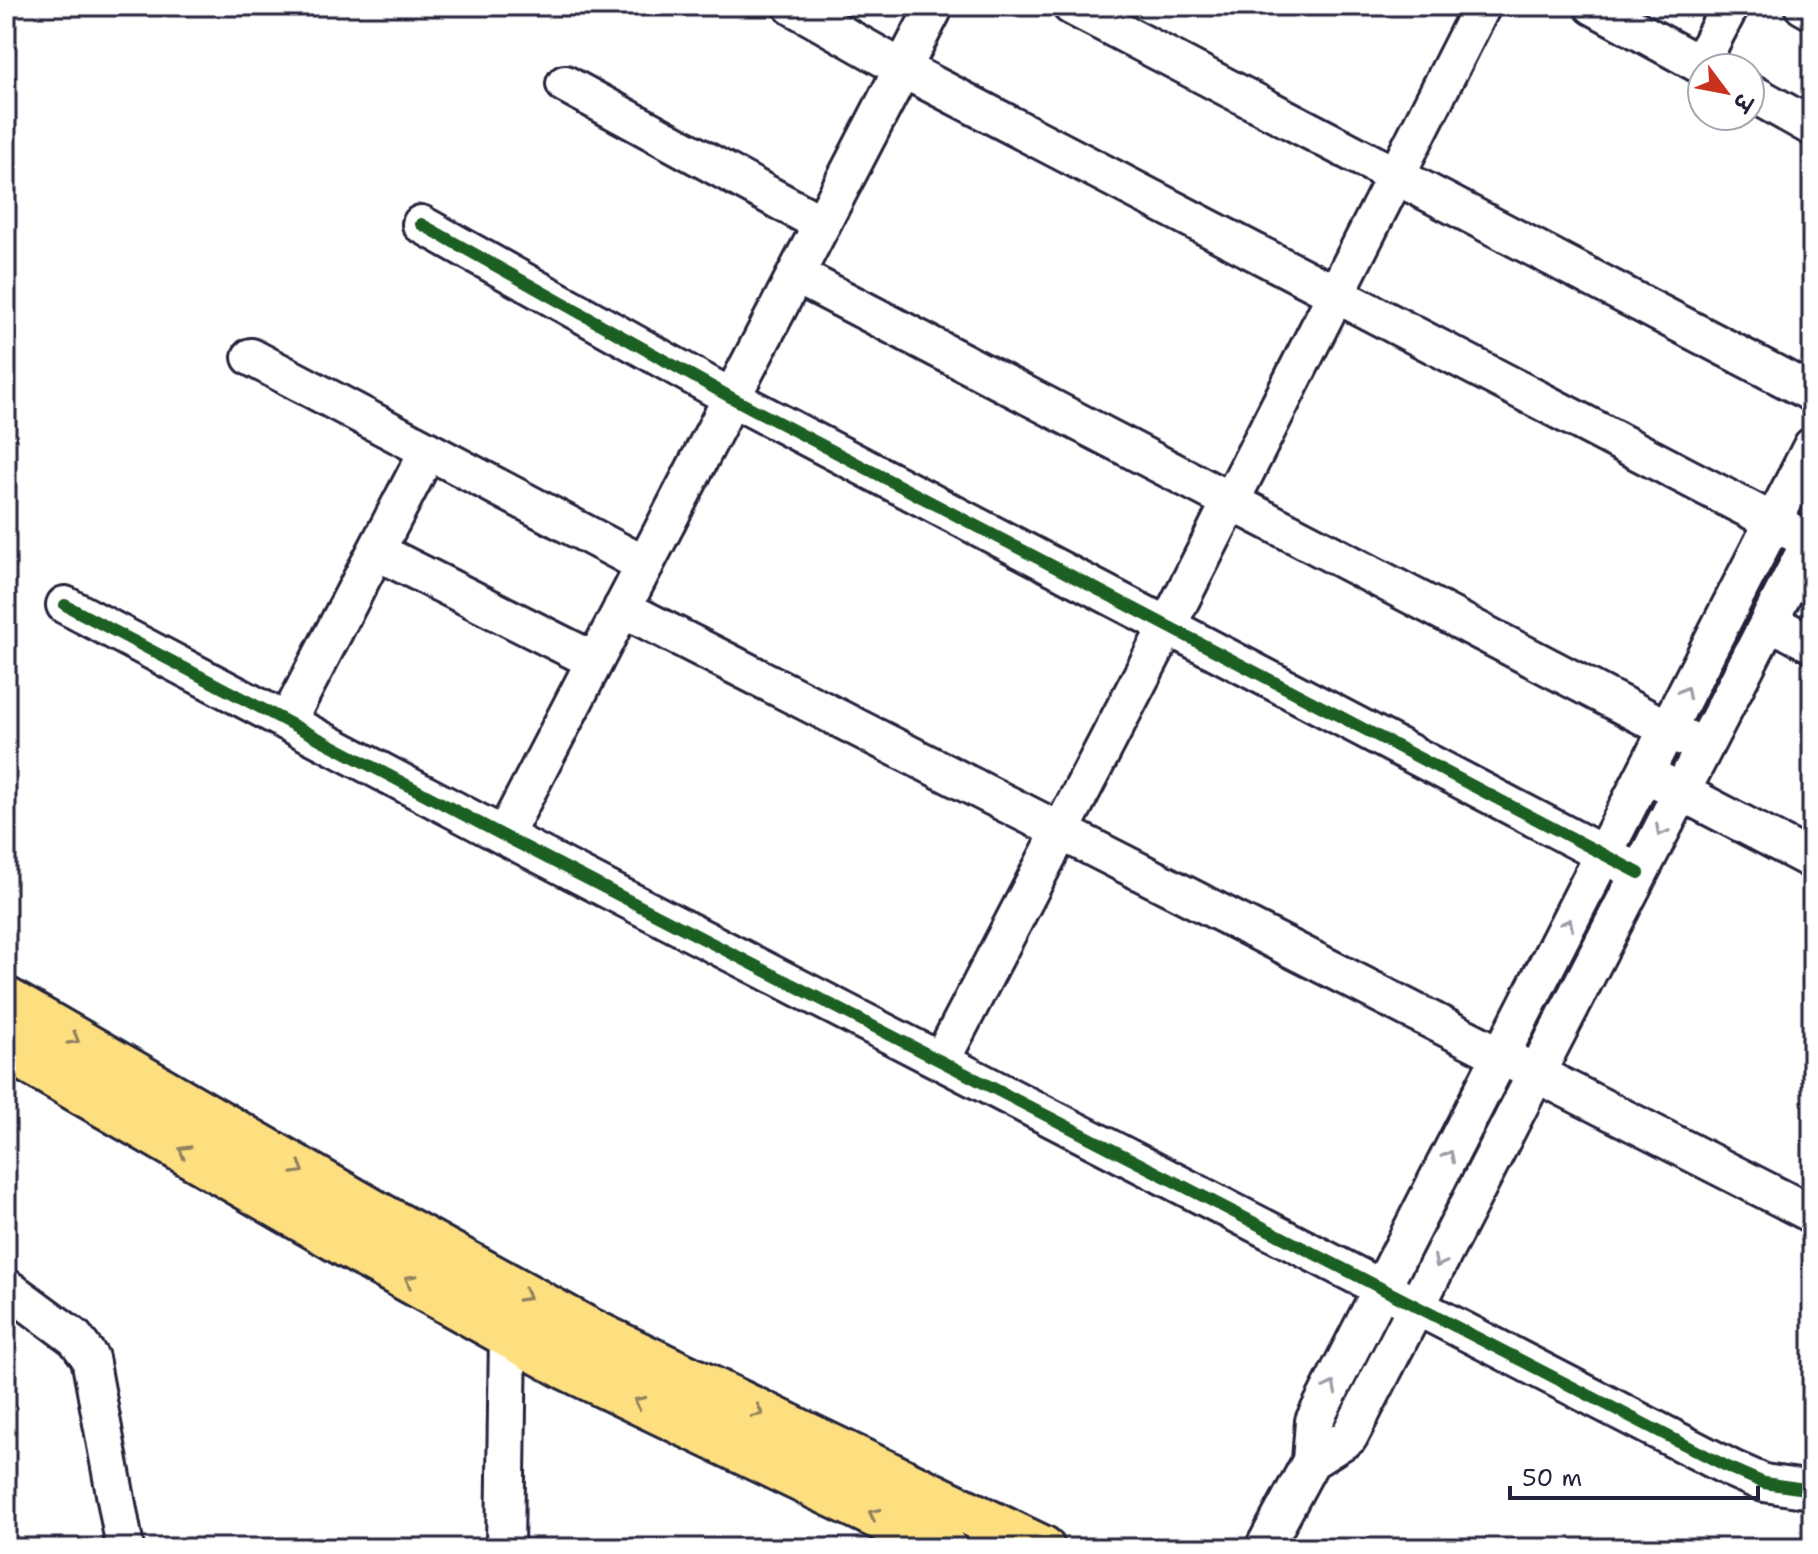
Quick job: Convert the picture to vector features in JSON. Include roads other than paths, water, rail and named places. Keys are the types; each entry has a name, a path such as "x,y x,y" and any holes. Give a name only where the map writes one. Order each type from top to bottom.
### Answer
{"main road":[{"path":"6,1000 370,1210 586,1329 1042,1548"},
{"path":"6,1048 566,1367 944,1548"}],"street":[{"path":"504,836 935,6"},
{"path":"1071,6 1398,174 1812,393"},
{"path":"942,1059 1232,501 1482,6"},
{"path":"1593,6 1686,57"},
{"path":"1709,52 1730,6"},
{"path":"1803,6 1812,11"},
{"path":"797,7 903,69 1811,540 1349,1437 1311,1461"},
{"path":"565,84 822,224"},
{"path":"1766,101 1812,127"},
{"path":"421,224 732,398 1639,873"},
{"path":"796,275 1704,749"},
{"path":"251,357 645,565"},
{"path":"1264,1548 1311,1461 1314,1421 1812,446"},
{"path":"287,722 428,451"},
{"path":"376,551 595,661"},
{"path":"65,605 504,836 942,1059 1732,1469 1764,1483 1812,1490"},
{"path":"622,608 1812,1214"},
{"path":"1769,621 1812,644"},
{"path":"1644,773 1812,860"},
{"path":"6,1287 75,1338 90,1358 125,1548"},
{"path":"505,1548 508,1334"}]}
